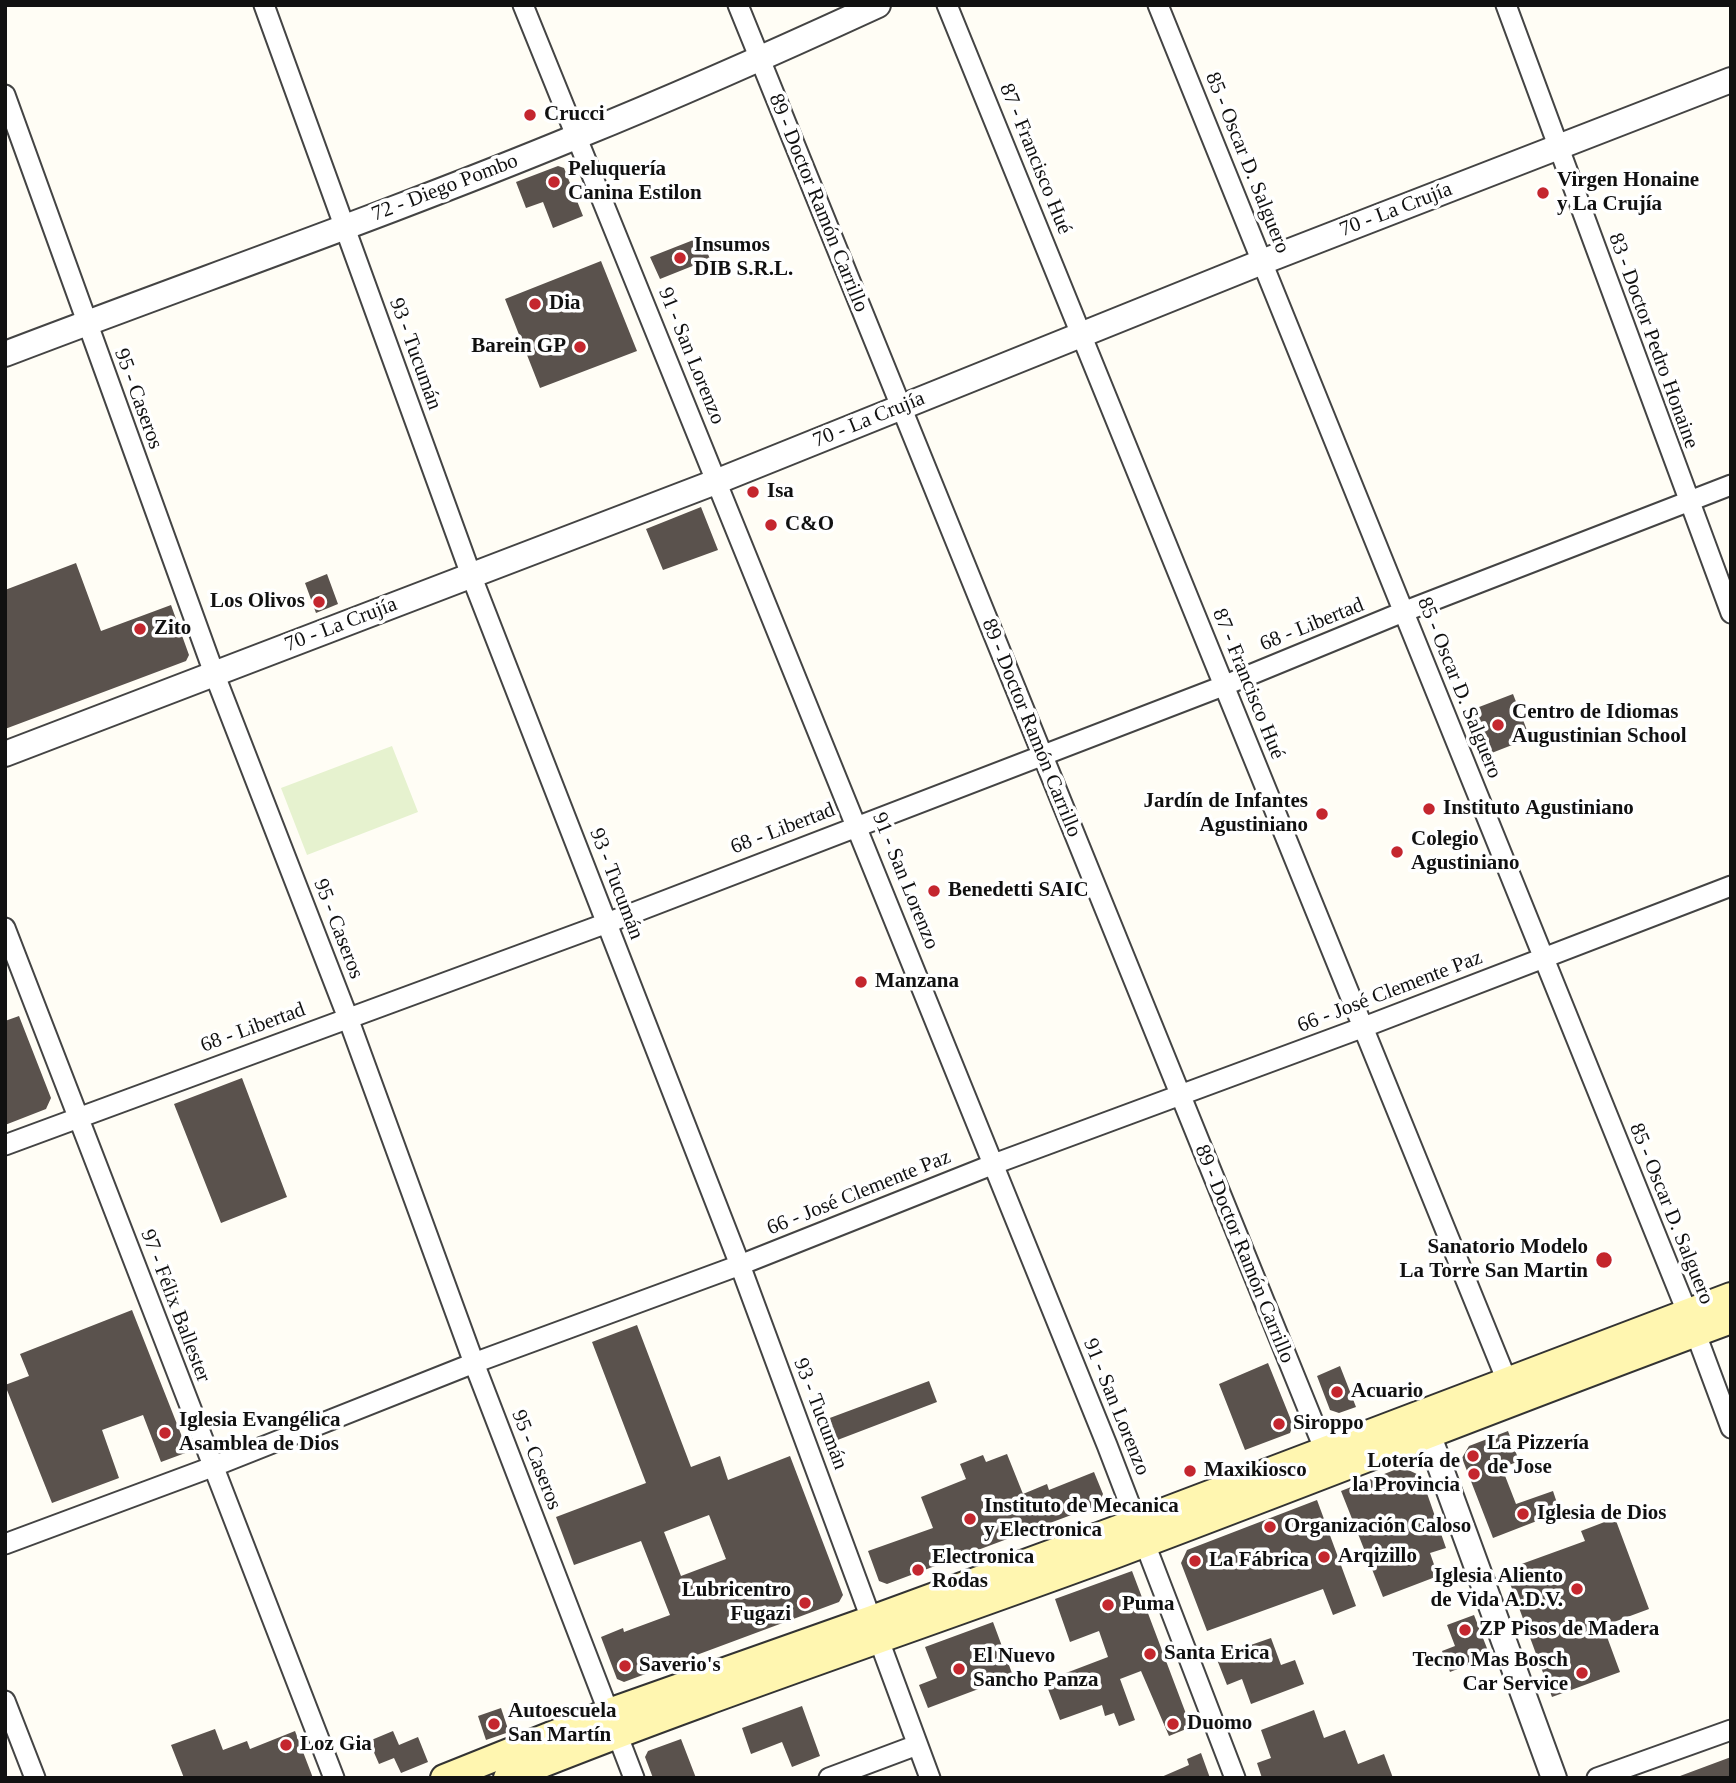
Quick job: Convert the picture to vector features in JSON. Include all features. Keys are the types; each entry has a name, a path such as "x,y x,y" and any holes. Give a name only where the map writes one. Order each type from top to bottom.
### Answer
{"main road":[{"path":"444,1778 613,1723 1141,1532 1691,1323 1731,1296"},
{"path":"1141,1532 1325,1451 1425,1424 1507,1381 1691,1323 1731,1320"},
{"path":"506,1778 613,1723"}],"street":[{"name":"93 - Tucumán","path":"264,5 471,575 740,1265 930,1778"},
{"name":"91 - San Lorenzo","path":"523,5 994,1164 1141,1532 1235,1778"},
{"name":"89 - Doctor Ramón Carrillo","path":"738,5 1325,1451"},
{"name":"72 - Diego Pombo","path":"5,354 344,228 577,137 878,5"},
{"name":"87 - Francisco Hué","path":"947,5 1507,1381"},
{"name":"85 - Oscar D. Salguero","path":"1158,5 1691,1323 1731,1428"},
{"name":"83 - Doctor Pedro Honaine","path":"1506,5 1731,613"},
{"name":"70 - La Crujía","path":"5,754 718,481 1262,262 1731,80"},
{"name":"95 - Caseros","path":"5,95 214,673 348,1018 474,1363 634,1778"},
{"name":"68 - Libertad","path":"5,1144 607,923 1223,686 1403,612 1731,485"},
{"name":"66 - José Clemente Paz","path":"5,1544 474,1363 740,1265 994,1164 1364,1027 1731,886"},
{"name":"97 - Félix Ballester","path":"5,928 334,1778"},
{"path":"1425,1424 1554,1778"},
{"path":"5,1701 35,1778"},
{"path":"1597,1778 1731,1730"},
{"path":"829,1778 917,1745"}],"green space":[{"path":"392,746 418,812 307,855 281,788"}],"building":[{"path":"558,166 564,168 583,216 553,228 543,202 526,208 516,182"},
{"name":"Insumos DIB S.R.L.","path":"701,237 710,259 660,279 650,257"},
{"path":"601,261 637,351 540,388 505,299"},
{"path":"701,507 718,550 663,570 646,529"},
{"path":"76,563 101,631 171,605 189,655 186,661 5,729 5,590"},
{"path":"327,574 338,604 316,613 305,583"},
{"name":"Centro de Idiomas Augustinian School","path":"1513,694 1530,738 1484,756 1466,712"},
{"path":"19,1016 51,1098 46,1109 5,1125 5,1021"},
{"path":"242,1078 287,1197 221,1223 174,1104"},
{"path":"132,1310 188,1452 161,1462 143,1415 102,1430 119,1478 52,1503 5,1385 29,1376 20,1354"},
{"path":"637,1325 691,1467 720,1456 728,1480 790,1456 843,1595 839,1602 624,1682 617,1679 601,1637 623,1628 624,1632 670,1615 641,1541 574,1565 556,1517 646,1483 592,1342","holes":["709,1515 726,1559 681,1576 664,1532"]},
{"path":"1268,1363 1293,1425 1290,1433 1245,1450 1219,1384"},
{"name":"Acuario","path":"1340,1366 1356,1407 1339,1413 1330,1410 1317,1376"},
{"path":"929,1381 937,1402 827,1444 819,1422"},
{"path":"1508,1431 1519,1461 1502,1468 1516,1504 1553,1491 1560,1512 1493,1538 1462,1458 1469,1446"},
{"path":"1007,1454 1023,1494 1047,1484 1049,1490 1094,1472 1103,1494 1098,1505 887,1584 879,1581 868,1551 933,1528 921,1497 966,1479 960,1464 983,1455 986,1462"},
{"path":"1402,1467 1421,1476 1446,1548 1430,1553 1438,1576 1383,1597 1341,1491"},
{"path":"1317,1500 1356,1606 1333,1615 1323,1589 1207,1631 1181,1563 1187,1550"},
{"name":"Iglesia Aliento de Vida A.D.V.","path":"1615,1518 1649,1609 1603,1626 1620,1672 1552,1697 1505,1570 1585,1541 1581,1531"},
{"path":"1132,1571 1191,1727 1169,1736 1141,1671 1120,1679 1135,1720 1119,1726 1114,1713 1105,1716 1102,1705 1060,1720 1045,1681 1108,1657 1099,1631 1070,1642 1055,1599"},
{"path":"1474,1615 1490,1656 1450,1672 1442,1651 1455,1646 1447,1625"},
{"path":"993,1622 1013,1676 928,1708 919,1685 937,1678 925,1647"},
{"path":"1271,1638 1281,1665 1295,1660 1304,1684 1251,1704 1242,1679 1227,1685 1216,1657"},
{"path":"802,1706 820,1756 792,1767 782,1742 751,1754 742,1728"},
{"name":"Autoescuela San Martín","path":"501,1708 509,1732 486,1740 478,1716"},
{"path":"1314,1710 1324,1738 1345,1730 1358,1764 1384,1754 1393,1778 1262,1778 1257,1763 1271,1758 1261,1730"},
{"path":"215,1729 223,1750 247,1741 250,1749 295,1731 313,1778 184,1778 171,1745"},
{"path":"393,1731 399,1745 418,1737 428,1762 401,1773 394,1758 379,1764 369,1741"},
{"path":"681,1739 696,1778 653,1778 645,1757 648,1751"},
{"path":"1201,1753 1210,1778 1159,1778 1189,1765 1187,1759"},
{"path":"1731,1757 1731,1778 1680,1778 1680,1776"}],"place":[{"name":"Crucci","path":"530,115"},
{"name":"Peluquería Canina Estilon","path":"554,182"},
{"name":"Virgen Honaine y La Crujía","path":"1543,193"},
{"name":"Insumos DIB S.R.L.","path":"680,258"},
{"name":"Dia","path":"535,304"},
{"name":"Barein GP","path":"580,347"},
{"name":"Isa","path":"753,492"},
{"name":"C&O","path":"771,525"},
{"name":"Los Olivos","path":"319,602"},
{"name":"Zito","path":"140,629"},
{"name":"Centro de Idiomas Augustinian School","path":"1498,725"},
{"name":"Instituto Agustiniano","path":"1429,809"},
{"name":"Jardín de Infantes Agustiniano","path":"1322,814"},
{"name":"Colegio Agustiniano","path":"1397,852"},
{"name":"Benedetti SAIC","path":"934,891"},
{"name":"Manzana","path":"861,982"},
{"name":"Sanatorio Modelo La Torre San Martin","path":"1604,1260"},
{"name":"Acuario","path":"1337,1392"},
{"name":"Siroppo","path":"1279,1424"},
{"name":"Iglesia Evangélica Asamblea de Dios","path":"165,1433"},
{"name":"La Pizzería de Jose","path":"1473,1456"},
{"name":"Maxikiosco","path":"1190,1471"},
{"name":"Lotería de la Provincia","path":"1474,1474"},
{"name":"Iglesia de Dios","path":"1523,1514"},
{"name":"Instituto de Mecanica y Electronica","path":"970,1519"},
{"name":"Organización Caloso","path":"1270,1527"},
{"name":"Arqizillo","path":"1324,1557"},
{"name":"La Fábrica","path":"1195,1561"},
{"name":"Electronica Rodas","path":"918,1570"},
{"name":"Iglesia Aliento de Vida A.D.V.","path":"1577,1589"},
{"name":"Lubricentro Fugazi","path":"805,1603"},
{"name":"Puma","path":"1108,1605"},
{"name":"ZP Pisos de Madera","path":"1465,1630"},
{"name":"Santa Erica","path":"1150,1654"},
{"name":"Saverio's","path":"625,1666"},
{"name":"El Nuevo Sancho Panza","path":"959,1669"},
{"name":"Tecno Mas Bosch Car Service","path":"1582,1673"},
{"name":"Autoescuela San Martín","path":"494,1724"},
{"name":"Duomo","path":"1173,1724"},
{"name":"Loz Gia","path":"286,1745"}]}
